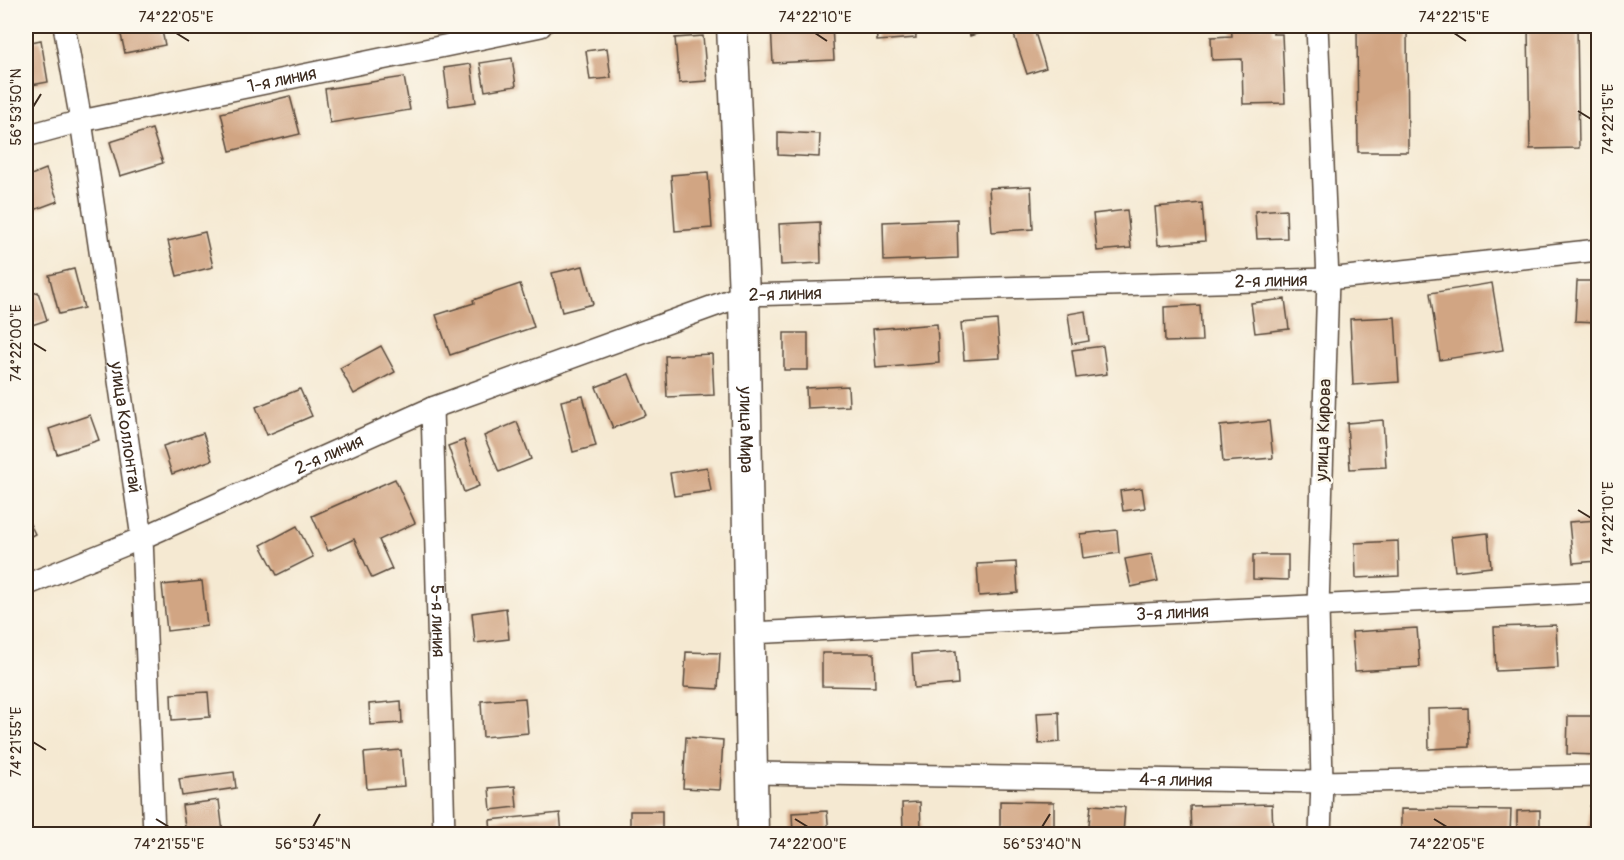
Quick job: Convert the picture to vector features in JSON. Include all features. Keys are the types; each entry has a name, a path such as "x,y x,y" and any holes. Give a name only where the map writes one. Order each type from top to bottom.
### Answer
{"main road":[{"name":"улица Мира","path":"732,26 744,295 753,834"}],"street":[{"name":"улица Коллонтай","path":"64,26 81,122 142,538 154,834"},
{"name":"1-я линия","path":"26,136 81,122 541,26"},
{"name":"улица Кирова","path":"1317,26 1328,279 1318,607 1322,782 1320,834"},
{"name":"2-я линия","path":"26,585 142,538 432,408 744,295 1328,279 1599,250"},
{"name":"5-я линия","path":"432,408 444,834"},
{"name":"3-я линия","path":"749,633 1599,592"},
{"name":"4-я линия","path":"753,773 1322,782 1599,776"}],"building":[{"path":"119,26 161,26 165,45 125,53"},
{"path":"771,26 832,26 834,60 773,63"},
{"path":"876,26 915,26 916,38 877,41"},
{"path":"967,26 1001,26 970,36"},
{"path":"1011,26 1033,26 1046,68 1027,74"},
{"path":"1231,26 1273,26 1273,34 1282,34 1285,103 1243,104 1242,59 1212,60 1211,37 1232,36"},
{"path":"1357,26 1407,26 1408,152 1358,152"},
{"path":"1528,26 1577,26 1579,148 1530,149"},
{"path":"703,36 707,81 679,83 675,38"},
{"path":"41,40 48,82 26,86 26,43"},
{"path":"607,48 611,78 590,80 586,51"},
{"path":"512,58 516,86 485,91 480,63"},
{"path":"471,64 476,102 449,106 444,68"},
{"path":"404,77 410,110 330,123 325,89"},
{"path":"290,96 300,134 230,151 221,113"},
{"path":"152,129 163,163 120,176 110,142"},
{"path":"778,132 820,134 819,157 778,155"},
{"path":"46,169 58,201 26,213 26,177"},
{"path":"708,172 712,228 675,231 671,175"},
{"path":"1031,186 1033,229 992,232 989,188"},
{"path":"1202,203 1205,241 1158,245 1155,207"},
{"path":"1286,209 1287,238 1257,239 1255,211"},
{"path":"1127,210 1131,248 1097,251 1093,214"},
{"path":"957,219 958,258 884,261 883,222"},
{"path":"820,222 821,263 781,265 779,224"},
{"path":"205,232 213,267 177,276 168,241"},
{"path":"583,266 593,304 562,312 552,273"},
{"path":"74,269 84,308 59,314 49,275"},
{"path":"1577,281 1598,281 1598,322 1575,321"},
{"path":"1492,283 1503,350 1440,360 1430,293"},
{"path":"520,284 534,327 450,355 436,315 474,303 473,300"},
{"path":"38,292 47,320 26,327 26,296"},
{"path":"1285,299 1289,329 1255,333 1251,303"},
{"path":"1200,305 1202,341 1165,342 1164,307"},
{"path":"1085,311 1089,341 1072,344 1068,314"},
{"path":"1395,317 1399,382 1353,385 1350,319"},
{"path":"997,320 1000,358 964,360 961,323"},
{"path":"937,324 939,363 876,368 873,329"},
{"path":"784,333 808,333 808,370 784,370"},
{"path":"381,346 395,372 354,394 340,368"},
{"path":"1103,346 1107,374 1076,378 1072,350"},
{"path":"712,354 714,395 667,397 665,356"},
{"path":"629,374 646,415 613,428 596,387"},
{"path":"848,386 849,406 807,408 806,388"},
{"path":"300,389 312,416 267,435 256,407"},
{"path":"583,396 596,446 573,452 561,401"},
{"path":"90,415 99,440 57,454 49,429"},
{"path":"1383,420 1386,467 1350,469 1347,423"},
{"path":"1269,421 1273,458 1223,462 1220,426"},
{"path":"517,422 531,459 499,472 484,436"},
{"path":"203,433 212,460 172,474 163,446"},
{"path":"464,440 479,486 464,492 448,446"},
{"path":"707,467 711,491 674,496 670,473"},
{"path":"395,479 415,523 379,540 392,569 372,578 354,539 328,551 312,516"},
{"path":"1142,488 1145,508 1123,511 1120,491"},
{"path":"26,516 35,534 26,539"},
{"path":"1598,520 1598,561 1573,563 1569,522"},
{"path":"297,526 313,557 277,575 261,545"},
{"path":"1117,530 1119,553 1083,558 1080,534"},
{"path":"1488,533 1491,567 1455,571 1451,537"},
{"path":"1398,541 1399,576 1356,578 1355,543"},
{"path":"1152,554 1158,581 1131,587 1125,559"},
{"path":"1253,555 1288,555 1288,580 1253,579"},
{"path":"1016,562 1018,593 979,596 977,564"},
{"path":"202,581 207,626 167,631 162,585"},
{"path":"506,608 509,639 475,643 472,613"},
{"path":"1556,625 1558,668 1496,671 1494,627"},
{"path":"1417,628 1420,667 1355,671 1352,632"},
{"path":"956,651 958,684 914,688 912,654"},
{"path":"686,652 720,653 718,689 684,687"},
{"path":"822,653 874,653 875,687 822,686"},
{"path":"208,692 210,717 172,720 171,694"},
{"path":"525,698 528,733 483,737 481,701"},
{"path":"401,701 402,723 370,725 369,704"},
{"path":"1468,708 1469,747 1429,749 1428,709"},
{"path":"1059,712 1060,742 1039,744 1037,713"},
{"path":"1568,716 1598,716 1598,755 1567,754"},
{"path":"686,737 723,740 720,790 683,788"},
{"path":"401,750 404,786 367,789 364,753"},
{"path":"234,772 236,788 182,796 179,779"},
{"path":"515,786 517,807 491,810 489,788"},
{"path":"219,800 223,832 186,834 182,805"},
{"path":"1000,801 1054,802 1054,834 1000,834"},
{"path":"920,802 921,829 903,830 902,803"},
{"path":"1272,804 1273,834 1191,834 1190,806"},
{"path":"1091,805 1125,807 1123,834 1088,834"},
{"path":"1590,806 1598,807 1598,834 1589,834"},
{"path":"1401,809 1511,810 1510,834 1401,834"},
{"path":"1540,810 1540,834 1517,834 1517,811"},
{"path":"630,811 662,811 662,829 630,830"},
{"path":"827,811 829,834 793,834 792,813"},
{"path":"560,813 562,834 491,834 490,820"}]}
